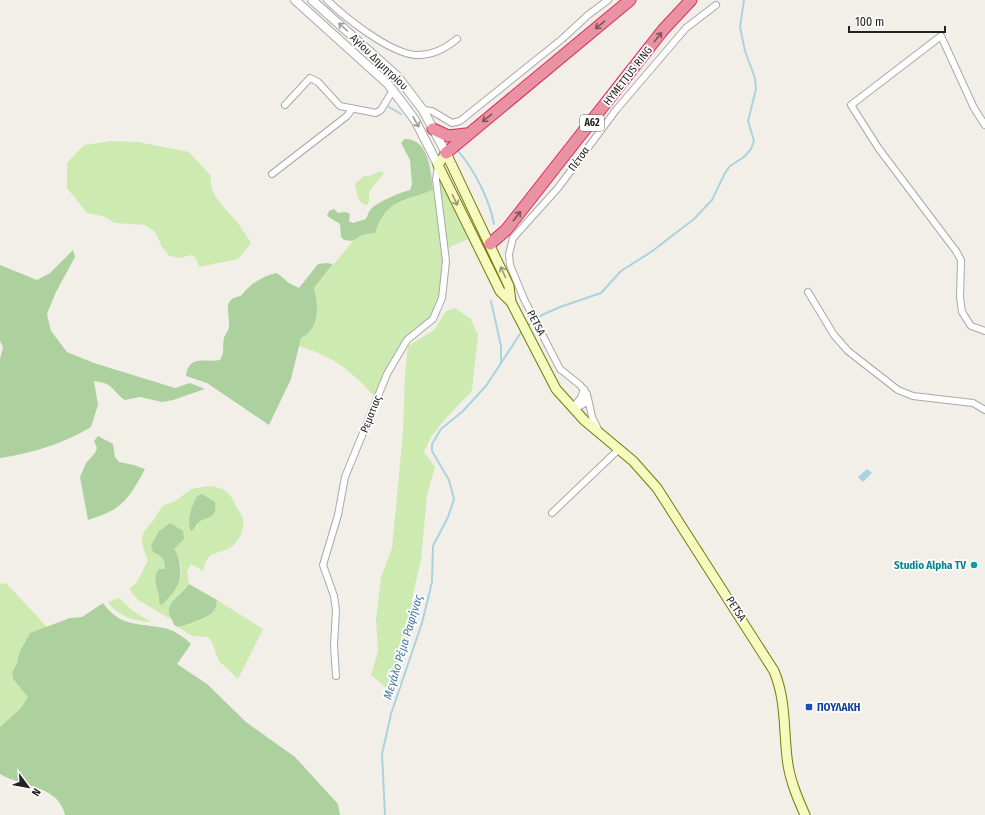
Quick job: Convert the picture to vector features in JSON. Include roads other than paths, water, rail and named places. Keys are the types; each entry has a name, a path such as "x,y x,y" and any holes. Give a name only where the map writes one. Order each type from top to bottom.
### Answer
{"highway":[{"path":"446,153 468,133 630,0"},
{"name":"HYMETTUS RING","path":"490,244 506,230 663,30 690,0"},
{"path":"433,129 443,135 453,137 468,133"}],"main road":[{"name":"Αγίου Δημητρίου","path":"446,153 490,244"},
{"path":"446,153 438,165 500,291 512,302"},
{"path":"479,249 490,244 509,286 512,302"},
{"name":"PETSA","path":"512,302 543,366 556,389 572,408 602,436 619,449 657,488 774,671 783,697 788,766 805,815"}],"street":[{"name":"Αγίου Δημητρίου","path":"295,0 377,72 393,90 415,120 438,165"},
{"name":"Αγίου Δημητρίου","path":"312,0 385,64 408,89 423,110 446,153"},
{"path":"327,0 356,25 408,53 422,55 432,53 450,45 457,39"},
{"path":"423,110 432,111 452,123 460,121 608,0"},
{"name":"Πέτσα","path":"524,299 510,265 509,254 512,238 558,188 616,110 681,33 716,5"},
{"path":"985,125 974,108 941,36 851,105 879,149 956,251 961,260 960,297 962,312 971,326 985,331"},
{"path":"285,105 307,80 312,78 318,82 337,104 352,109 378,112 393,90"},
{"path":"272,174 347,116 352,109"},
{"name":"Ρεματιας","path":"336,676 334,660 335,603 323,565 338,515 345,477 387,374 407,340 433,319 442,298 446,261 436,180 438,165"},
{"path":"808,292 834,335 848,351 898,390 914,396 973,403 985,410"},
{"name":"PETSA","path":"524,299 555,362 567,376 585,391 592,417 602,436"},
{"path":"572,408 585,391"},
{"path":"552,513 619,449"}],"water":[{"path":"867,469 872,473 863,482 858,477"}],"waterway":[{"name":"Μεγάλο Ρέμα Ραφήνας","path":"527,326 542,315 560,307 601,293 621,271 651,252 694,219 712,200 730,166 744,157 751,149 754,141 748,121 756,89 755,78 745,51 740,27 744,0"},
{"path":"389,107 401,114"},
{"path":"456,149 469,165 480,184 489,205 494,224"},
{"path":"491,301 501,346 501,363"},
{"name":"Μεγάλο Ρέμα Ραφήνας","path":"385,815 382,754 391,714 422,623 432,582 433,546 448,517 454,499 449,480 432,451 432,444 441,429 462,412 486,386 522,331"}],"place":[{"name":"Studio Alpha TV","path":"974,565"},
{"name":"ΠΟΥΛΑΚΗ","path":"809,707"}]}
